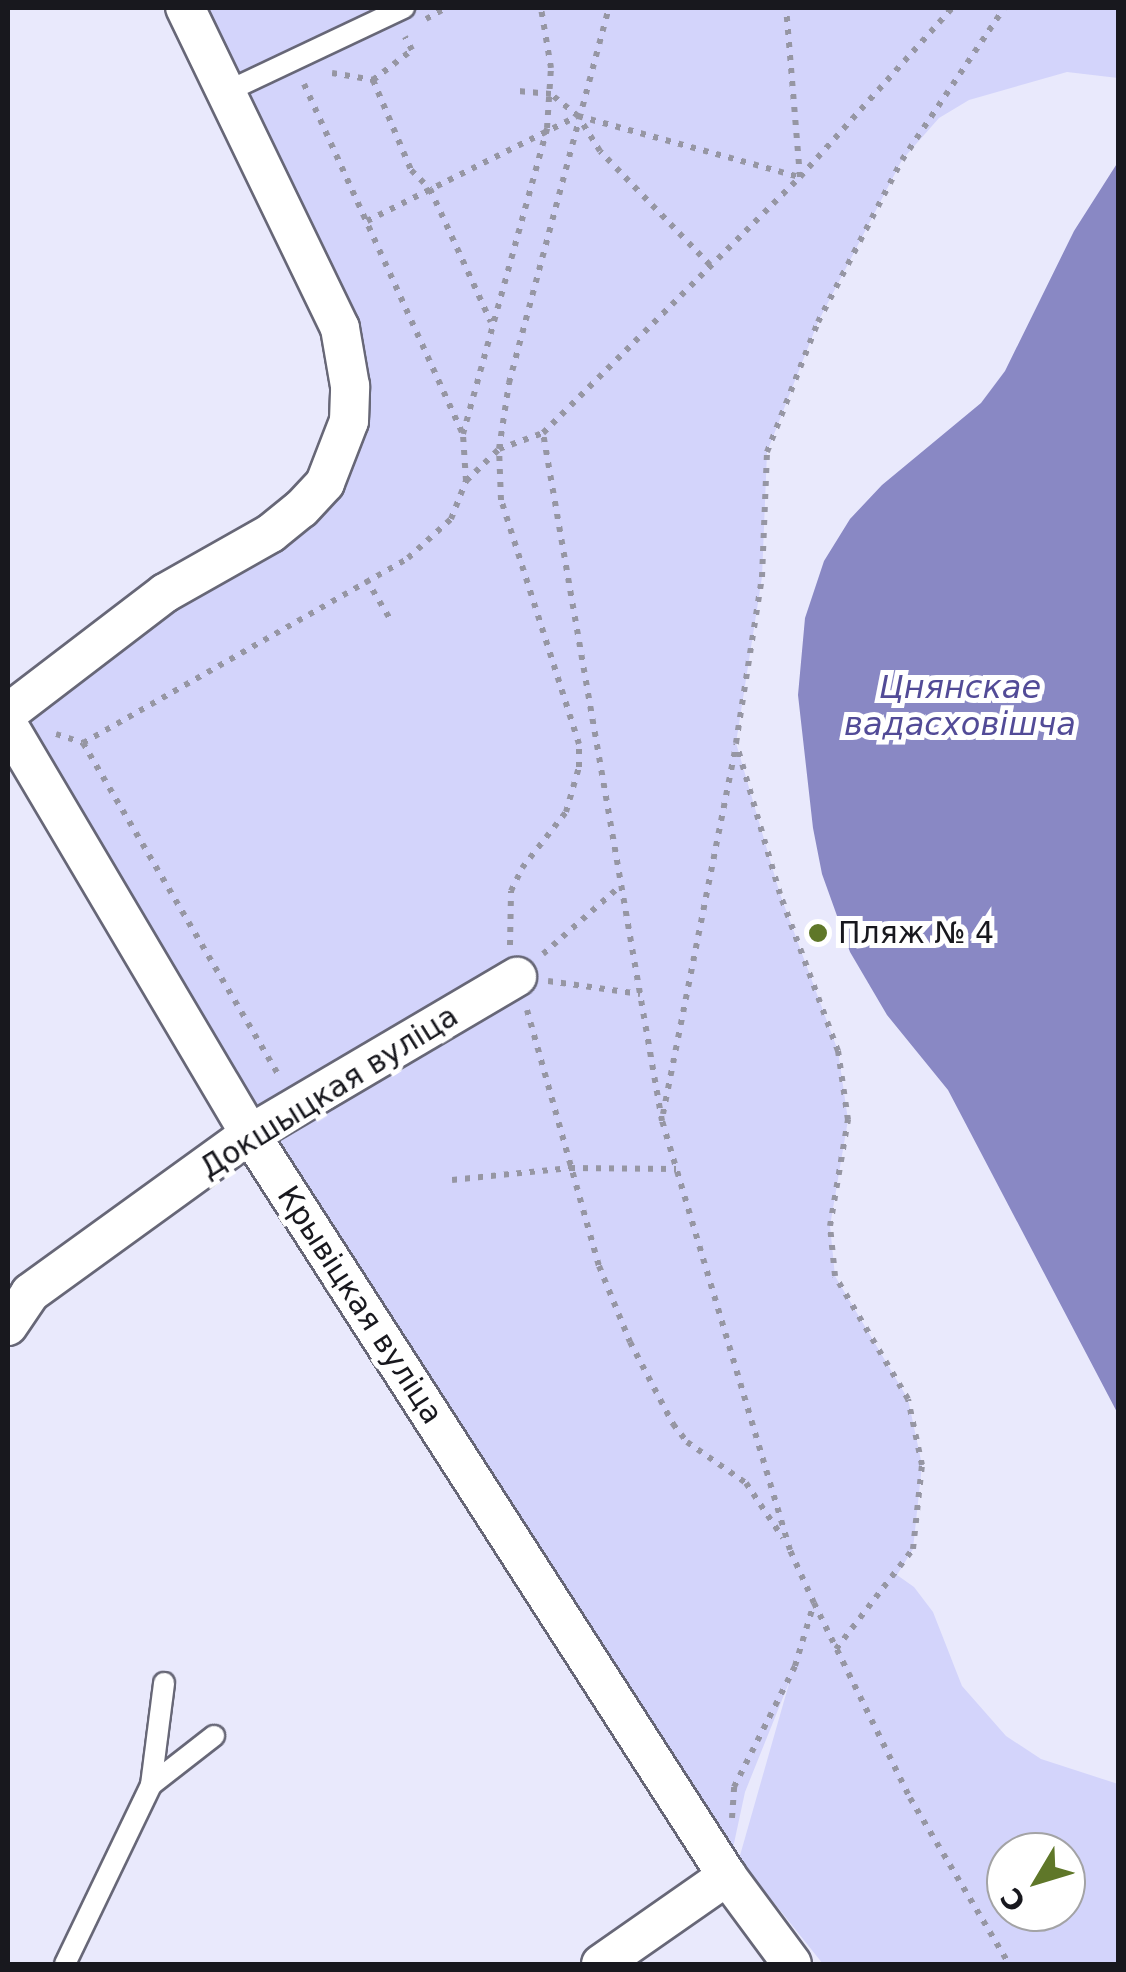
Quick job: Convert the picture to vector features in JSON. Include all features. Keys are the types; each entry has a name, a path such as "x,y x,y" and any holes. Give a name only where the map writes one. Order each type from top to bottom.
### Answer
{"street":[{"path":"8,713 165,592 272,533 325,482 349,420 350,386 340,328 185,8"},
{"name":"Крывіцкая вуліца","path":"8,725 250,1134 727,1876 792,1964"},
{"name":"Докшыцкая вуліца","path":"8,1326 30,1293 250,1134 518,977"},
{"path":"602,1964 727,1876"}],"lane":[{"path":"226,92 295,63 404,8"},
{"path":"64,1964 150,1784 164,1682"},
{"path":"150,1784 214,1736"}],"path":[{"path":"295,63 373,80 412,50 402,32 446,8"},
{"path":"466,481 463,434 546,128 550,94 547,28 541,8"},
{"path":"609,8 509,383 499,448 501,500 578,744 579,767 566,812 522,868 511,891 508,936 599,1266 661,1405 687,1442 746,1482 790,1550"},
{"path":"786,8 800,177"},
{"path":"83,743 434,538 451,519 466,481 499,448 544,434 800,177 952,8"},
{"path":"662,1121 736,743 762,577 768,452 818,322 902,160 1004,8"},
{"path":"295,63 463,434"},
{"path":"373,80 410,170 430,189 492,323"},
{"path":"515,90 550,94 578,116 600,151 710,265"},
{"path":"367,221 546,128 578,116 800,177"},
{"path":"544,434 662,1121 790,1550 910,1798 1009,1964"},
{"path":"366,579 390,619"},
{"path":"45,731 83,743 297,1106"},
{"path":"736,743 780,894 838,1051 848,1120 830,1226 835,1276 908,1400 922,1465 913,1550 836,1649"},
{"path":"518,977 621,885"},
{"path":"518,977 640,994"},
{"path":"452,1180 570,1168 676,1169"},
{"path":"727,1876 734,1787 794,1666 814,1603"}],"shaded area":[{"path":"185,8 1118,8 1118,78 1067,72 969,100 939,118 902,160 818,322 767,452 762,577 736,743 780,894 838,1051 848,1120 830,1226 835,1276 908,1399 922,1465 913,1549 897,1575 914,1587 933,1612 962,1686 1006,1736 1041,1759 1118,1784 1118,1964 823,1964 739,1859 790,1680 745,1792 727,1876 8,725 301,509 350,386"}],"water":[{"name":"Цнянскае вадасховішча","path":"1118,162 1118,1414 948,1090 887,1015 850,952 822,874 798,695 805,618 824,561 850,519 882,485 981,403 1005,371 1074,231"}],"place":[{"name":"Пляж № 4","path":"818,933"}]}
